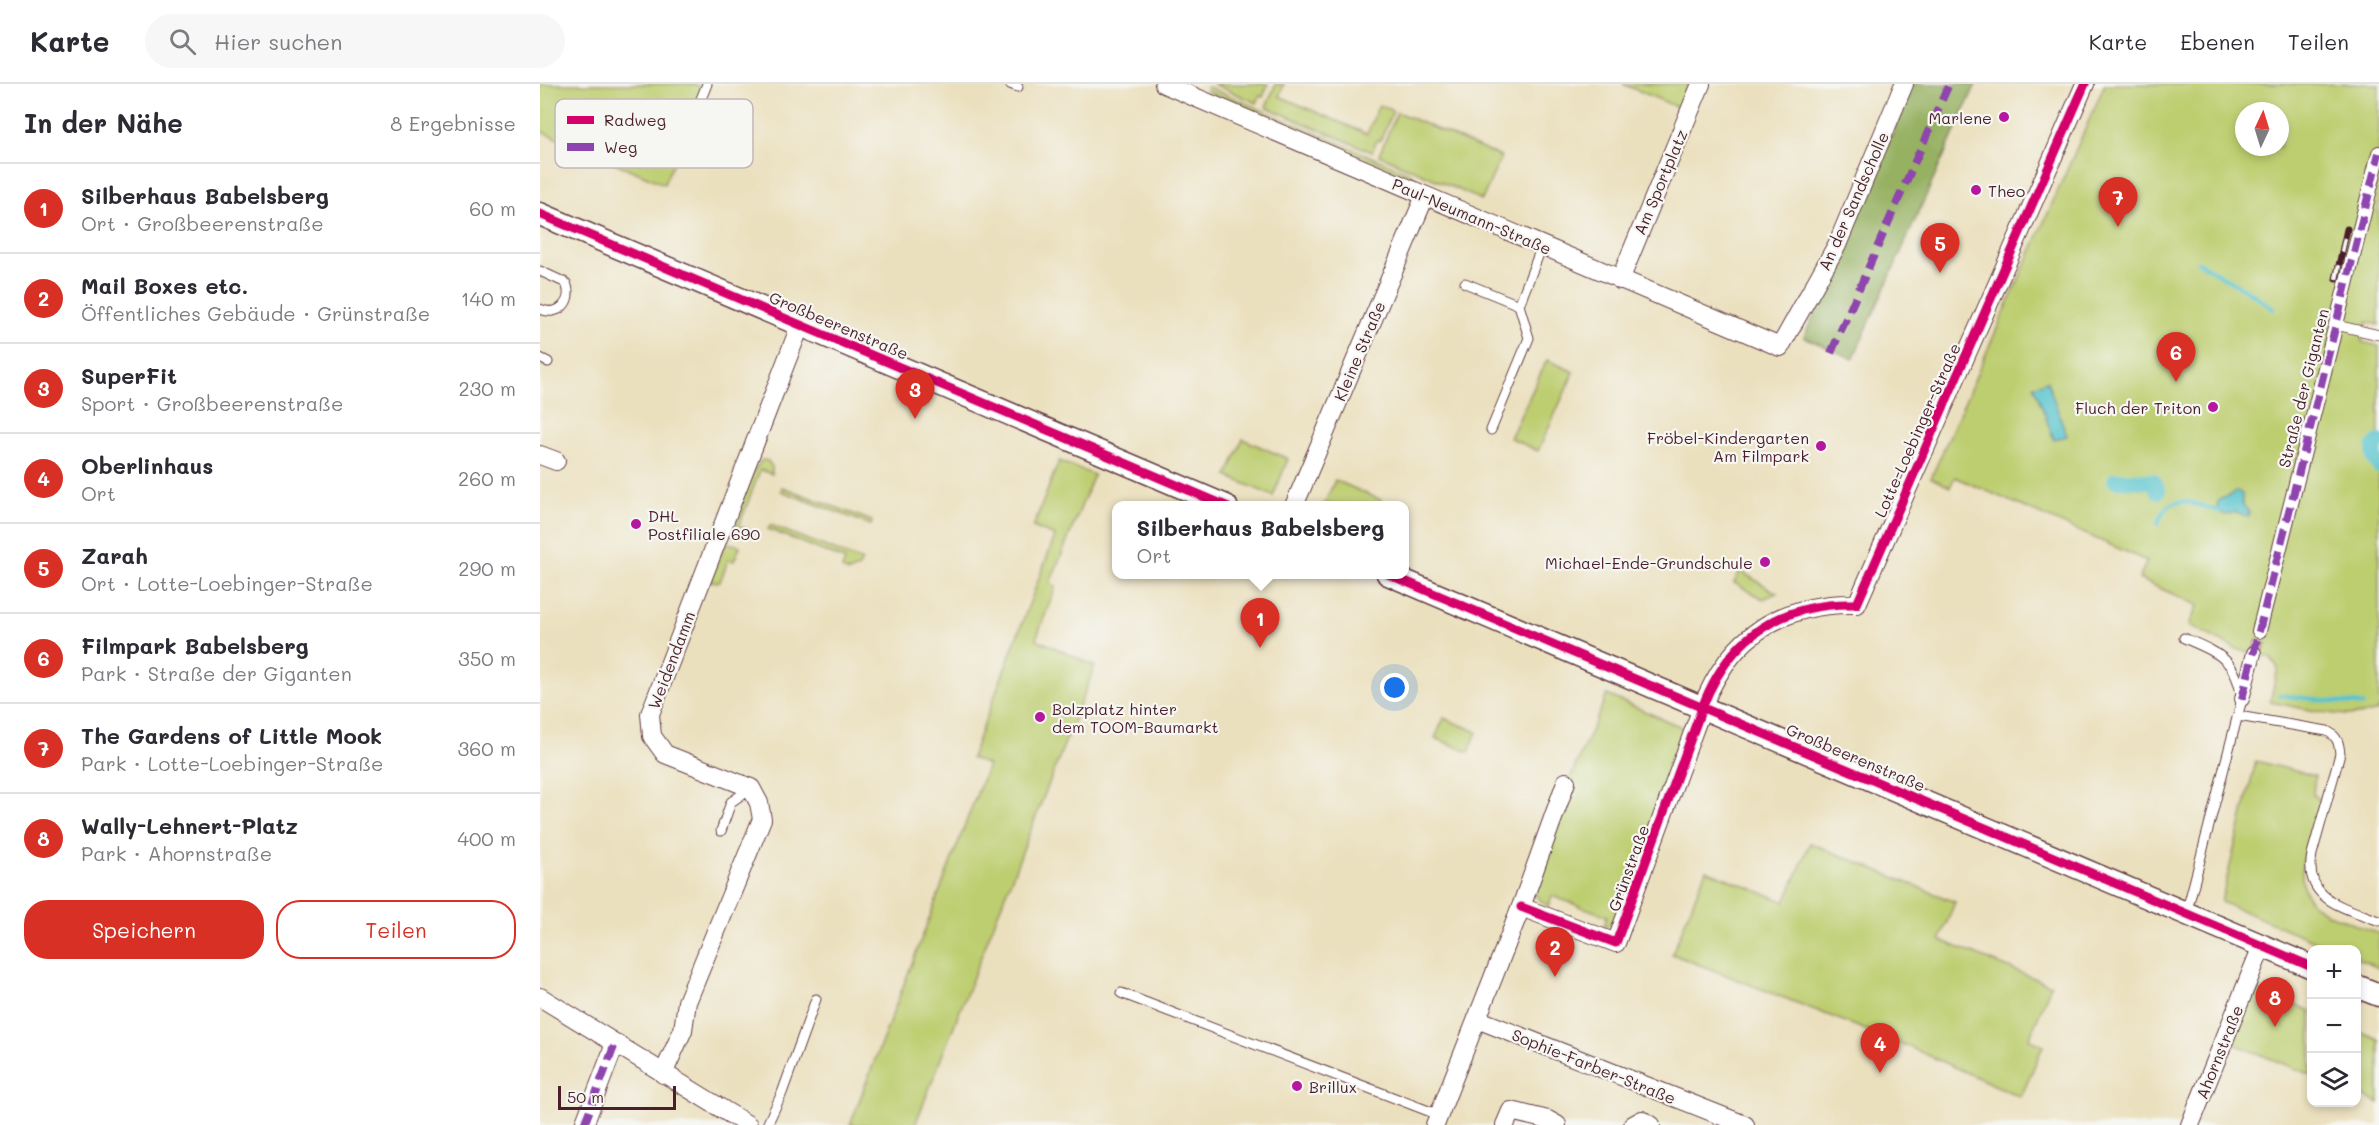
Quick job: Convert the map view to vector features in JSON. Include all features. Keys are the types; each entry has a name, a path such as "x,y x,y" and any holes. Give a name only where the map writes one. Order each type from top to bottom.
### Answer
{"street":[{"name":"Am Sportplatz","path":"1620,280 1701,84"},
{"name":"An der Sandscholle","path":"1780,347 1837,245 1904,84"},
{"name":"Lotte-Loebinger-Straße","path":"1702,708 1720,670 1731,654 1761,628 1780,617 1817,606 1857,604 2085,84"},
{"name":"Paul-Neumann-Straße","path":"1176,86 1425,196 1780,347"},
{"name":"Straße der Giganten","path":"2259,631 2379,153"},
{"name":"Kleine Straße","path":"1296,501 1425,196"},
{"name":"Großbeerenstraße","path":"540,214 1214,501"},
{"name":"Weidendamm","path":"751,788 665,754 652,736 650,714 800,326"},
{"name":"Großbeerenstraße","path":"1400,579 2307,965"},
{"path":"2242,699 2254,653"},
{"name":"Grünstraße","path":"1521,908 1616,943 1702,708"},
{"path":"1437,1120 1521,908 1566,782"},
{"path":"663,1074 683,1030 687,1002 762,819 759,803 751,788"},
{"name":"Ahornstraße","path":"2190,1125 2262,946"},
{"path":"2361,988 2379,995"},
{"path":"540,997 663,1074 727,1119 748,1125"},
{"name":"Sophie-Farber-Straße","path":"1476,1019 1745,1125"},
{"path":"584,1125 615,1044"},
{"path":"1505,1125 1511,1112 1548,1120 1557,1125"},
{"path":"1633,1125 1642,1120 1651,1125"}],"lane":[{"path":"701,99 707,84"},
{"path":"1491,430 1529,338 1519,305 1542,246"},
{"path":"540,271 567,283 569,297 559,310 552,312 540,309"},
{"path":"1465,283 1519,305"},
{"path":"2336,326 2379,335"},
{"path":"2184,638 2218,653 2224,659 2235,674 2242,699 2186,914"},
{"path":"2238,716 2334,734 2339,742 2338,765 2309,868 2313,883 2329,900 2379,921"},
{"path":"721,831 731,802 751,788"},
{"path":"1121,993 1437,1120"},
{"path":"767,1125 782,1093 816,999"}],"green space":[{"path":"540,84 694,84 705,89 701,99 555,99 555,137 540,131"},
{"path":"1213,84 1268,84 1263,97 1260,96 1257,103"},
{"path":"1276,84 1284,84 1279,96 1367,134 1379,105 1393,111 1380,141 1377,140 1372,152 1266,107"},
{"path":"1623,84 1688,84 1679,108"},
{"path":"1914,84 1976,84 1853,359 1804,337"},
{"path":"2105,84 2379,84 2379,325 2367,322 2362,342 2379,346 2379,710 2368,714 2341,714 2270,702 2278,668 2270,657 2236,649 2189,625 2198,605 2139,579 2147,561 1955,477 1950,487 1931,478"},
{"path":"1208,87 1411,174 1410,178 1206,91"},
{"path":"1397,112 1501,157 1482,200 1379,155"},
{"path":"627,168 671,168 664,184"},
{"path":"1547,360 1574,372 1538,451 1510,438"},
{"path":"1243,439 1288,459 1273,496 1227,476"},
{"path":"762,460 768,461 772,467 772,474 760,470 739,526 750,530 749,533 737,528 735,521 753,471"},
{"path":"1059,461 1094,475 1050,583 1056,586 1036,639 1095,666 915,1125 850,1125 988,765 971,758 1055,536 1033,527"},
{"path":"1335,480 1381,500 1380,501 1326,501"},
{"path":"782,487 872,521 871,525 781,491"},
{"path":"770,525 862,561 858,568 849,572 842,569 845,560 768,529"},
{"path":"725,544 740,546 734,561 728,560 720,582 710,581"},
{"path":"1740,571 1777,593 1763,599 1734,583"},
{"path":"1607,695 1679,726 1688,733 1616,919 1604,926 1607,916 1552,896 1548,907 1535,895 1536,876 1572,774"},
{"path":"1444,718 1477,732 1469,752 1435,738"},
{"path":"2256,761 2315,776 2313,795 2322,801 2303,859 2304,889 2311,901 2323,911 2379,934 2379,968 2361,961 2361,945 2324,945 2221,902"},
{"path":"1810,843 1955,902 1940,940 2051,985 2029,1039 2043,1046 2021,1097 1907,1046 1672,954 1706,870 1785,902"},
{"path":"2254,988 2307,1009 2307,1073 2232,1043"},
{"path":"2361,1032 2379,1039 2379,1103 2361,1095"}],"water":[{"path":"2047,381 2067,436 2054,440 2034,386"},
{"path":"2238,491 2242,494 2242,504 2249,512 2249,517 2236,512 2225,515 2219,511 2217,506 2219,500"}],"waterway":[{"path":"2198,262 2256,296 2273,309"},
{"path":"2379,442 2374,446 2374,458 2379,466"},
{"path":"2115,480 2153,481 2158,491"},
{"path":"2158,524 2168,506 2175,503 2191,503 2219,511"},
{"path":"2280,695 2363,705"}],"tunnel":[{"path":"2254,653 2259,631"}],"railway":[{"path":"2336,279 2347,229"}],"marked path":[{"path":"1831,353 1949,84"},
{"path":"2242,699 2379,153"},
{"path":"584,1125 615,1044"}],"cycle path":[{"path":"1521,907 1616,943 1702,708 1713,683 1727,662 1743,643 1782,617 1805,609 1857,604 2085,84"},
{"path":"540,214 1214,501"},
{"path":"1400,579 2307,965"}],"place":[{"name":"Marlene","path":"2004,117"},
{"name":"Theo","path":"1976,190"},
{"name":"The Gardens of Little Mook","path":"2118,227"},
{"name":"Zarah","path":"1940,273"},
{"name":"Filmpark Babelsberg","path":"2176,382"},
{"name":"Fluch der Triton","path":"2213,407"},
{"name":"SuperFit","path":"915,419"},
{"name":"Fröbel-Kindergarten Am Filmpark","path":"1821,446"},
{"name":"DHL Postfiliale 690","path":"636,524"},
{"name":"Michael-Ende-Grundschule","path":"1765,562"},
{"name":"Silberhaus Babelsberg","path":"1260,648"},
{"name":"Bolzplatz hinter dem TOOM-Baumarkt","path":"1040,717"},
{"name":"Mail Boxes etc.","path":"1555,977"},
{"name":"Wally-Lehnert-Platz","path":"2275,1027"},
{"name":"Oberlinhaus","path":"1880,1073"},
{"name":"Brillux","path":"1297,1086"}]}
